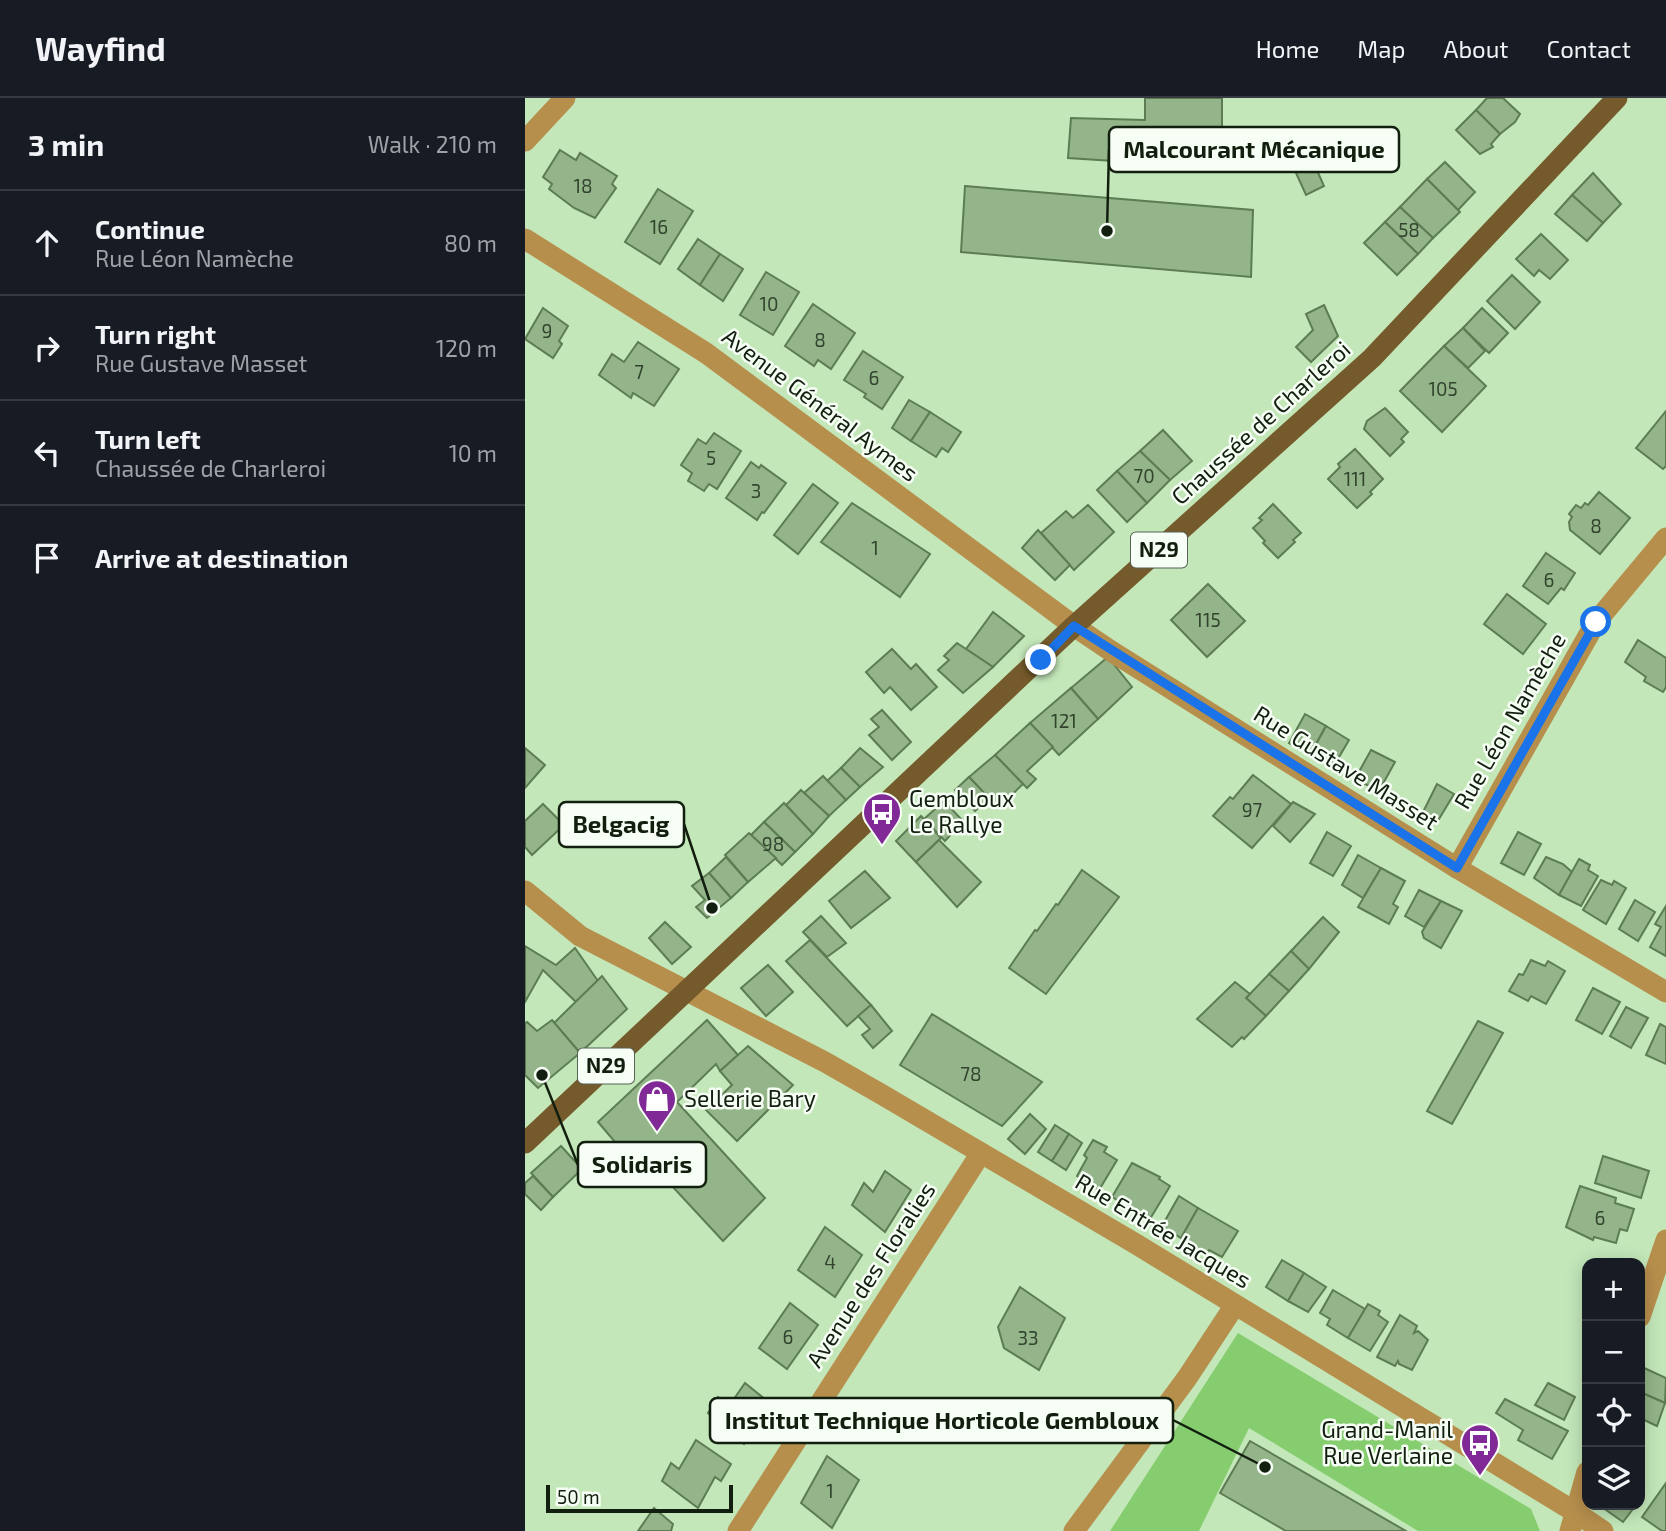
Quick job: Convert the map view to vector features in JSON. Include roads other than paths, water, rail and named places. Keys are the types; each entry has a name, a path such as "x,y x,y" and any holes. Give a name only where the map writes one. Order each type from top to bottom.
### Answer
{"main road":[{"name":"Chaussée de Charleroi","path":"525,1143 1074,626 1372,358 1617,98"}],"street":[{"path":"525,141 565,98"},
{"name":"Avenue Général Aymes","path":"525,239 697,346 1074,626"},
{"name":"Rue Léon Namèche","path":"1457,868 1596,622 1666,538"},
{"name":"Rue Gustave Masset","path":"1074,626 1457,868 1666,992"},
{"name":"Rue Entrée Jacques","path":"525,891 580,936 825,1062 1235,1305 1573,1521 1603,1531"},
{"name":"Avenue des Floralies","path":"738,1531 981,1153"},
{"path":"1645,1302 1666,1240"},
{"path":"1074,1531 1187,1378 1235,1305"},
{"path":"1573,1521 1582,1490"}],"place":[{"name":"Malcourant Mécanique","path":"1107,231"},
{"name":"Gembloux Le Rallye","path":"882,846"},
{"name":"Belgacig","path":"712,908"},
{"name":"Solidaris","path":"542,1075"},
{"name":"Sellerie Bary","path":"657,1133"},
{"name":"Institut Technique Horticole Gembloux","path":"1265,1467"},
{"name":"Grand-Manil Rue Verlaine","path":"1480,1477"}]}
